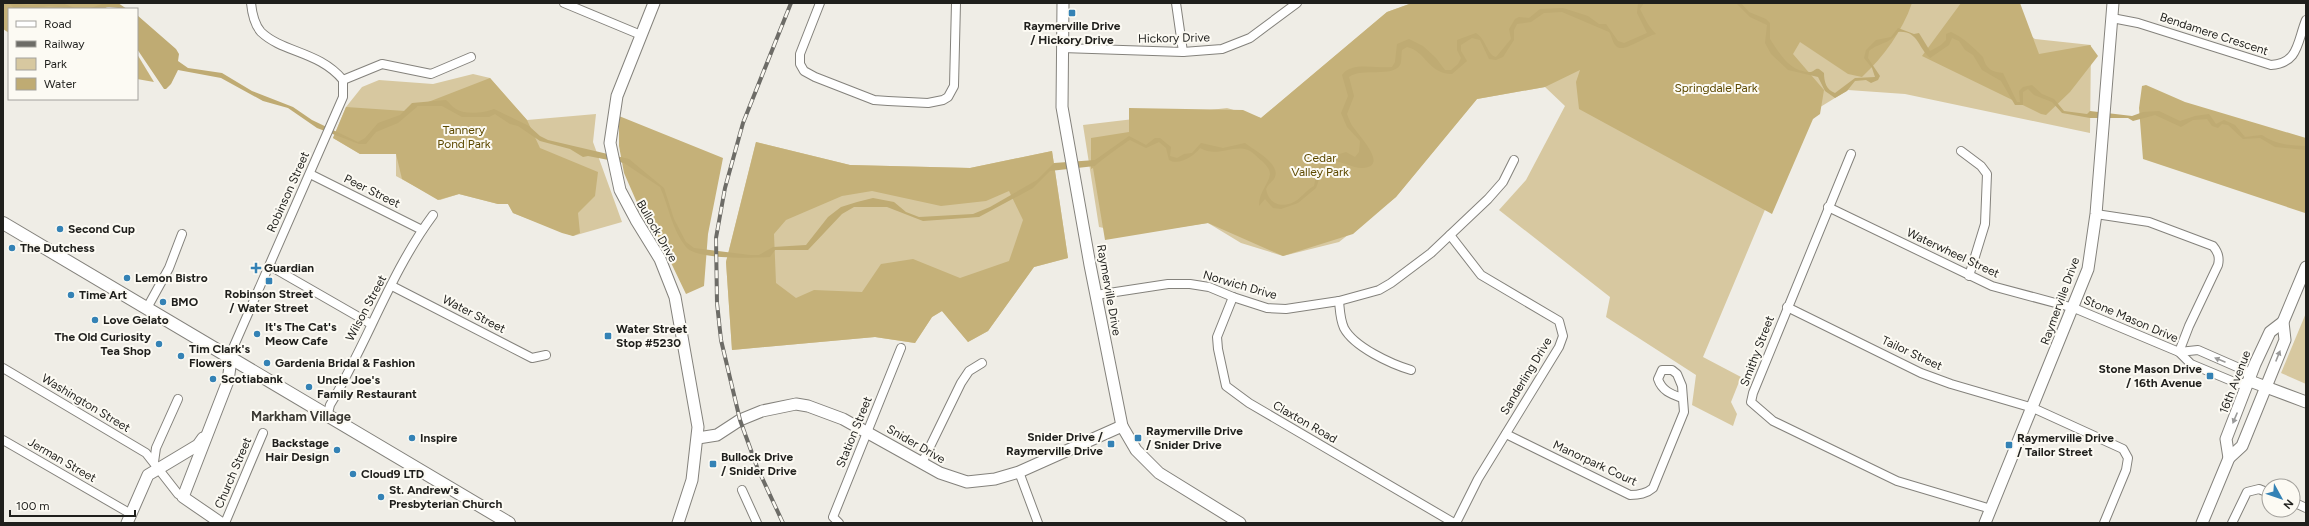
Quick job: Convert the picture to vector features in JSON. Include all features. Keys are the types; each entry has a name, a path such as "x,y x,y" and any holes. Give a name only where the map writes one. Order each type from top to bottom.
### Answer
{"main road":[{"path":"3,223 327,417 509,523"}],"street":[{"path":"250,3 255,23 261,32 271,39 325,63 343,80 382,64 431,74 470,58"},
{"path":"564,3 641,35"},
{"name":"Bullock Drive","path":"654,3 617,96 610,143 615,172 626,203 660,259 674,297 698,427 698,438 692,480 678,523"},
{"path":"820,3 800,54 800,64 804,71 815,77 874,100 922,103 943,100 948,97 954,86 956,3"},
{"name":"Raymerville Drive","path":"1064,3 1062,106 1073,175 1122,426 1136,450 1159,473 1240,523"},
{"path":"1176,3 1183,52"},
{"name":"Hickory Drive","path":"1062,48 1183,52 1222,49 1250,38 1297,3"},
{"name":"Raymerville Drive","path":"1985,523 2074,308 2088,269 2096,214 2113,3"},
{"name":"Bendamere Crescent","path":"2112,18 2138,23 2271,65 2288,61 2294,54 2306,20"},
{"name":"Robinson Street","path":"183,498 228,382 233,348 341,105 343,80"},
{"path":"1961,151 1973,158 1987,174 1985,224 1969,276"},
{"name":"Smithy Street","path":"1851,154 1752,393 1751,402 1756,408 1773,421 1897,481 1991,509"},
{"name":"Norwich Drive","path":"1096,295 1168,284 1190,284 1209,287 1233,298 1267,308 1286,309 1339,301 1379,290 1431,254 1503,182 1514,160"},
{"name":"Peer Street","path":"310,174 422,230"},
{"name":"Waterwheel Street","path":"1828,207 1992,286 2074,308"},
{"path":"2096,214 2149,222 2213,246 2218,252 2220,258 2218,266 2189,326 2179,352"},
{"name":"Wilson Street","path":"327,417 330,406 371,324 422,230 433,215"},
{"path":"147,308 169,268 182,234"},
{"name":"Sanderling Drive","path":"1450,235 1481,275 1559,321 1563,330 1563,336 1559,348 1478,479 1455,523"},
{"path":"270,266 371,324"},
{"name":"16th Avenue","path":"2202,523 2229,458 2242,446 2284,340 2283,322 2306,267"},
{"name":"Water Street","path":"392,286 532,358 546,355"},
{"name":"Claxton Road","path":"1233,298 1217,336 1223,379 1226,386 1249,402 1455,523"},
{"path":"1339,301 1340,319 1351,338 1393,365 1411,370"},
{"name":"Tailor Street","path":"1787,307 1921,373 1951,384 2033,408 2123,449 2128,458 2126,470 2104,523"},
{"name":"Stone Mason Drive","path":"2074,308 2179,352 2191,364 2239,384 2250,381 2246,371 2198,350 2179,352"},
{"name":"16th Avenue","path":"2229,458 2226,439 2270,332 2283,322"},
{"name":"Station Street","path":"839,523 833,518 866,430 900,348"},
{"path":"922,463 961,383 969,372 982,363"},
{"name":"Washington Street","path":"3,368 146,453 178,494 183,498"},
{"path":"2250,381 2306,402"},
{"name":"Manorpark Court","path":"1506,434 1630,495 1647,493 1653,488 1658,479 1684,412 1682,398"},
{"path":"156,465 156,448 178,399"},
{"name":"Snider Drive","path":"698,438 717,435 740,420 762,411 796,404 832,413 866,430 940,473 967,482 988,480 1019,472 1122,426"},
{"name":"Robinson Street","path":"129,518 148,475 156,465 198,445 208,433"},
{"name":"Church Street","path":"225,523 264,433"},
{"name":"Jerman Street","path":"3,440 129,518"},
{"path":"1019,472 1038,523"},
{"path":"742,490 757,523"},
{"path":"2232,523 2247,492 2261,490"},
{"path":"183,498 221,523"}],"green space":[{"path":"3,3 101,3 107,8 8,8 8,32 3,29"},
{"name":"Springdale Park","path":"1412,3 1962,3 1996,11 2035,39 2091,45 2090,133 1905,94 1848,90 1804,117 1703,357 1741,377 1731,402 1737,414 1733,426 1692,405 1696,375 1606,317 1610,297 1499,210 1526,180 1565,106 1545,87 1477,99 1396,197 1339,242 1283,256 1241,243 1208,223 1133,234 1099,227 1083,125 1227,108 1261,118 1387,12"},
{"name":"Cedar Valley Park","path":"1412,3 1912,3 1898,34 1892,43 1878,61 1862,77 1848,74 1800,42 1793,54 1824,90 1820,114 1813,119 1772,214 1579,109 1576,82 1580,70 1545,87 1477,99 1396,197 1353,234 1283,256 1208,223 1105,240 1093,168 1091,169 1091,138 1129,132 1129,108 1243,110 1261,118 1387,12"},
{"path":"1961,3 2020,3 2039,54 2090,45 2098,56 2070,92 2046,115 2041,114 1922,56"},
{"path":"138,56 154,82 138,79"},
{"name":"Tannery Pond Park","path":"473,74 490,78 527,120 596,114 593,142 622,222 573,236 513,213 508,204 498,204 459,194 440,200 396,176 396,154 360,154 333,138 346,107 362,87 379,80 433,84"},
{"name":"Tannery Pond Park","path":"490,78 527,120 540,148 598,172 595,196 578,213 580,233 573,236 562,233 513,213 508,204 498,204 459,194 438,200 402,179 396,154 360,154 333,138 346,107 405,111"},
{"path":"2146,85 2185,102 2306,138 2305,213 2143,159 2139,108 2142,86"},
{"path":"619,116 723,158 708,234 704,286 686,294 661,242 638,205 624,173 619,146"},
{"path":"756,142 850,165 970,168 1052,151 1068,258 1034,267 988,331 968,342 942,311 932,317 915,343 875,337 732,350 726,262"},
{"path":"756,142 850,165 970,168 1052,151 1068,258 1034,267 988,331 968,342 942,311 932,317 915,343 875,337 732,350 726,262","holes":["872,191 941,206 986,201 1009,191 1023,220 1009,261 960,278 913,259 881,264 862,292 814,290 796,298 776,283 774,234 786,220 842,196"]},
{"path":"2306,313 2306,384 2281,373"}],"water":[{"path":"9,3 27,5 62,3 74,8 49,6 38,8 14,8"},
{"path":"105,3 118,3 126,8 109,7 91,8"},
{"path":"1638,3 1644,3 1640,9 1656,34 1624,48 1619,48 1616,46 1609,32 1562,12 1544,13 1531,22 1517,24 1514,30 1514,40 1503,57 1496,60 1489,59 1480,40 1472,38 1461,45 1461,51 1467,61 1452,74 1444,73 1432,67 1419,53 1407,47 1402,50 1401,64 1396,69 1384,72 1355,74 1349,77 1354,96 1347,114 1352,125 1370,151 1373,157 1373,162 1370,166 1362,168 1331,161 1322,171 1316,188 1298,203 1281,209 1273,208 1265,199 1259,206 1259,201 1270,172 1265,164 1250,151 1236,149 1213,152 1200,148 1186,159 1173,162 1169,160 1166,148 1159,142 1146,148 1130,140 1095,166 1050,171 1033,188 979,217 923,221 887,207 854,207 842,214 808,250 775,250 770,257 738,258 701,254 686,247 677,233 660,187 624,163 588,156 583,157 570,149 540,141 518,126 510,124 495,114 489,117 462,117 442,106 418,106 398,123 376,132 366,144 359,144 317,128 288,108 263,101 221,78 178,70 171,84 164,89 138,50 138,16 176,49 179,54 178,61 188,68 222,73 252,91 293,107 312,120 358,142 365,138 378,123 400,115 412,103 446,100 456,109 469,113 485,112 494,109 529,126 540,136 548,140 629,159 664,188 674,219 686,242 694,248 759,255 773,247 806,245 828,217 841,207 873,198 894,202 906,212 919,217 973,214 990,207 1037,180 1054,163 1095,160 1129,136 1146,145 1155,138 1160,138 1171,147 1170,156 1177,158 1184,154 1192,153 1201,143 1223,148 1245,143 1266,158 1274,168 1276,173 1274,179 1266,189 1269,197 1275,203 1283,205 1292,203 1314,186 1317,171 1324,159 1346,152 1355,157 1359,152 1360,141 1347,127 1341,113 1348,96 1342,75 1346,71 1352,68 1365,66 1392,67 1395,62 1397,44 1409,39 1423,46 1436,58 1445,70 1451,70 1458,64 1461,58 1457,50 1457,40 1476,33 1482,39 1490,53 1496,57 1511,39 1509,29 1515,19 1519,17 1529,18 1540,9 1563,8 1588,16 1599,24 1606,24 1618,41 1624,43 1647,33 1637,13"},
{"path":"1736,3 1741,3 1749,12 1766,19 1770,23 1770,39 1786,62 1797,69 1804,71 1811,72 1819,69 1824,73 1825,82 1829,90 1835,93 1855,78 1875,77 1872,68 1864,58 1866,50 1876,40 1891,37 1898,28 1914,34 1919,33 1930,51 1941,45 1946,40 1946,34 1951,32 1976,50 1983,57 1990,69 2003,73 2017,102 2020,102 2019,91 2023,87 2032,85 2042,94 2054,99 2064,111 2087,114 2090,111 2132,116 2143,112 2159,111 2180,121 2195,116 2209,114 2216,124 2224,120 2235,125 2245,137 2262,135 2278,143 2306,146 2306,150 2275,147 2260,138 2243,139 2228,125 2222,124 2218,128 2212,126 2207,119 2193,120 2181,127 2155,115 2133,121 2128,118 2090,118 2062,113 2052,102 2034,95 2028,89 2023,92 2023,105 2015,105 2001,81 1982,70 1973,55 1965,50 1959,41 1952,38 1949,45 1930,58 1917,40 1905,32 1898,32 1888,41 1869,51 1868,58 1880,76 1878,80 1871,83 1866,80 1855,81 1847,91 1835,98 1825,91 1818,77 1788,70 1771,54 1765,43 1767,25 1750,17"}],"railway":[{"path":"783,523 757,467 740,420 721,340 717,303 716,238 725,188 743,123 791,3"}],"place":[{"name":"Raymerville Drive / Hickory Drive","path":"1072,13"},
{"name":"Second Cup","path":"60,229"},
{"name":"The Dutchess","path":"12,248"},
{"name":"Guardian","path":"256,268"},
{"name":"Lemon Bistro","path":"127,278"},
{"name":"Robinson Street / Water Street","path":"269,281"},
{"name":"Time Art","path":"71,295"},
{"name":"BMO","path":"163,302"},
{"name":"Love Gelato","path":"95,320"},
{"name":"It's The Cat's Meow Cafe","path":"257,334"},
{"name":"Water Street Stop #5230","path":"608,336"},
{"name":"The Old Curiosity Tea Shop","path":"159,344"},
{"name":"Tim Clark's Flowers","path":"181,356"},
{"name":"Gardenia Bridal & Fashion","path":"267,363"},
{"name":"Stone Mason Drive / 16th Avenue","path":"2210,376"},
{"name":"Scotiabank","path":"213,379"},
{"name":"Uncle Joe's Family Restaurant","path":"309,387"},
{"name":"Inspire","path":"412,438"},
{"name":"Raymerville Drive / Snider Drive","path":"1138,438"},
{"name":"Snider Drive / Raymerville Drive","path":"1111,444"},
{"name":"Raymerville Drive / Tailor Street","path":"2009,445"},
{"name":"Backstage Hair Design","path":"337,450"},
{"name":"Bullock Drive / Snider Drive","path":"713,464"},
{"name":"Cloud9 LTD","path":"353,474"},
{"name":"St. Andrew's Presbyterian Church","path":"381,497"}],"district":[{"name":"Markham Village","path":"301,416"}]}
